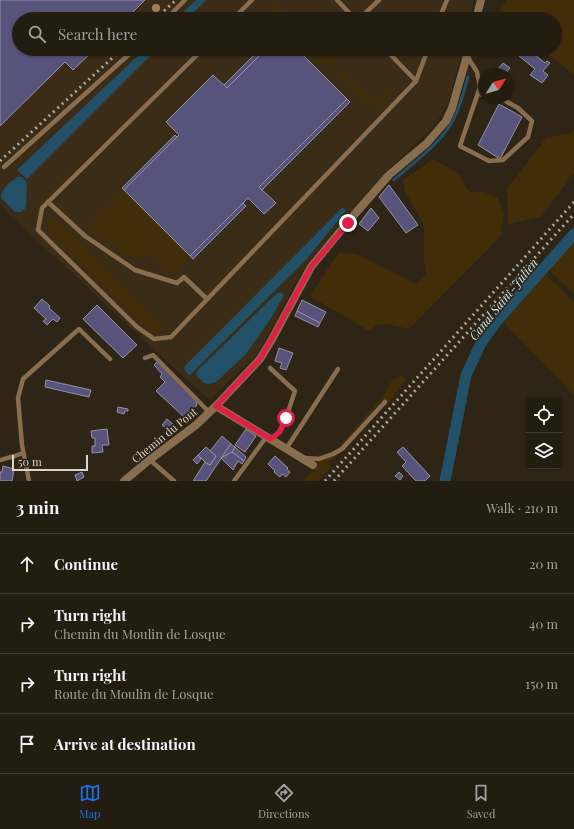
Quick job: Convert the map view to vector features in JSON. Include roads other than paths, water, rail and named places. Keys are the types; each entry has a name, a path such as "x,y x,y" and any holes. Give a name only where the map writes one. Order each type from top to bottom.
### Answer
{"street":[{"path":"477,12 480,0"},
{"name":"Chemin du Pont","path":"124,481 196,425 260,359 311,267 389,175 427,143 446,121 452,108 467,56"},
{"path":"216,406 313,465"}],"lane":[{"path":"173,12 185,0"},
{"path":"240,12 252,0"},
{"path":"337,0 348,12"},
{"path":"366,12 379,0"},
{"path":"442,12 447,0"},
{"path":"4,167 127,56"},
{"path":"196,56 42,208 38,230 137,327 154,339 171,337 416,81 425,56"},
{"path":"392,56 416,81"},
{"path":"469,56 478,77"},
{"path":"478,94 460,146 490,161 503,160 528,137 532,122 518,108 511,104"},
{"path":"48,202 85,236 135,270 177,283 184,277 207,299"},
{"path":"29,481 22,445 18,398 23,379 79,329 110,359"},
{"path":"145,358 154,355 209,412"},
{"path":"234,481 269,438 280,432 295,391 270,368"},
{"path":"286,449 338,369"},
{"path":"301,458 319,459 342,449 385,402"},
{"path":"0,460 23,452"},
{"path":"150,460 174,481"}],"water":[{"path":"196,0 206,0 194,12 183,12"},
{"path":"138,56 150,56 27,179 17,170"},
{"path":"17,177 22,177 27,183 26,206 21,212 15,212 1,198 4,188"},
{"path":"342,208 346,210 345,212 305,261 191,374 188,375 184,369 185,366"},
{"path":"281,292 284,295 270,320 246,354 216,382 209,384 204,383 196,375 198,370 276,294"}],"waterway":[{"path":"394,180 443,136 459,108 468,77"},
{"name":"Canal Saint-Julien","path":"445,481 466,375 481,343 497,321 574,234"}],"railway":[{"path":"163,12 176,0"},
{"path":"0,161 114,56"},
{"path":"325,481 574,202"},
{"path":"334,481 574,214"}]}
